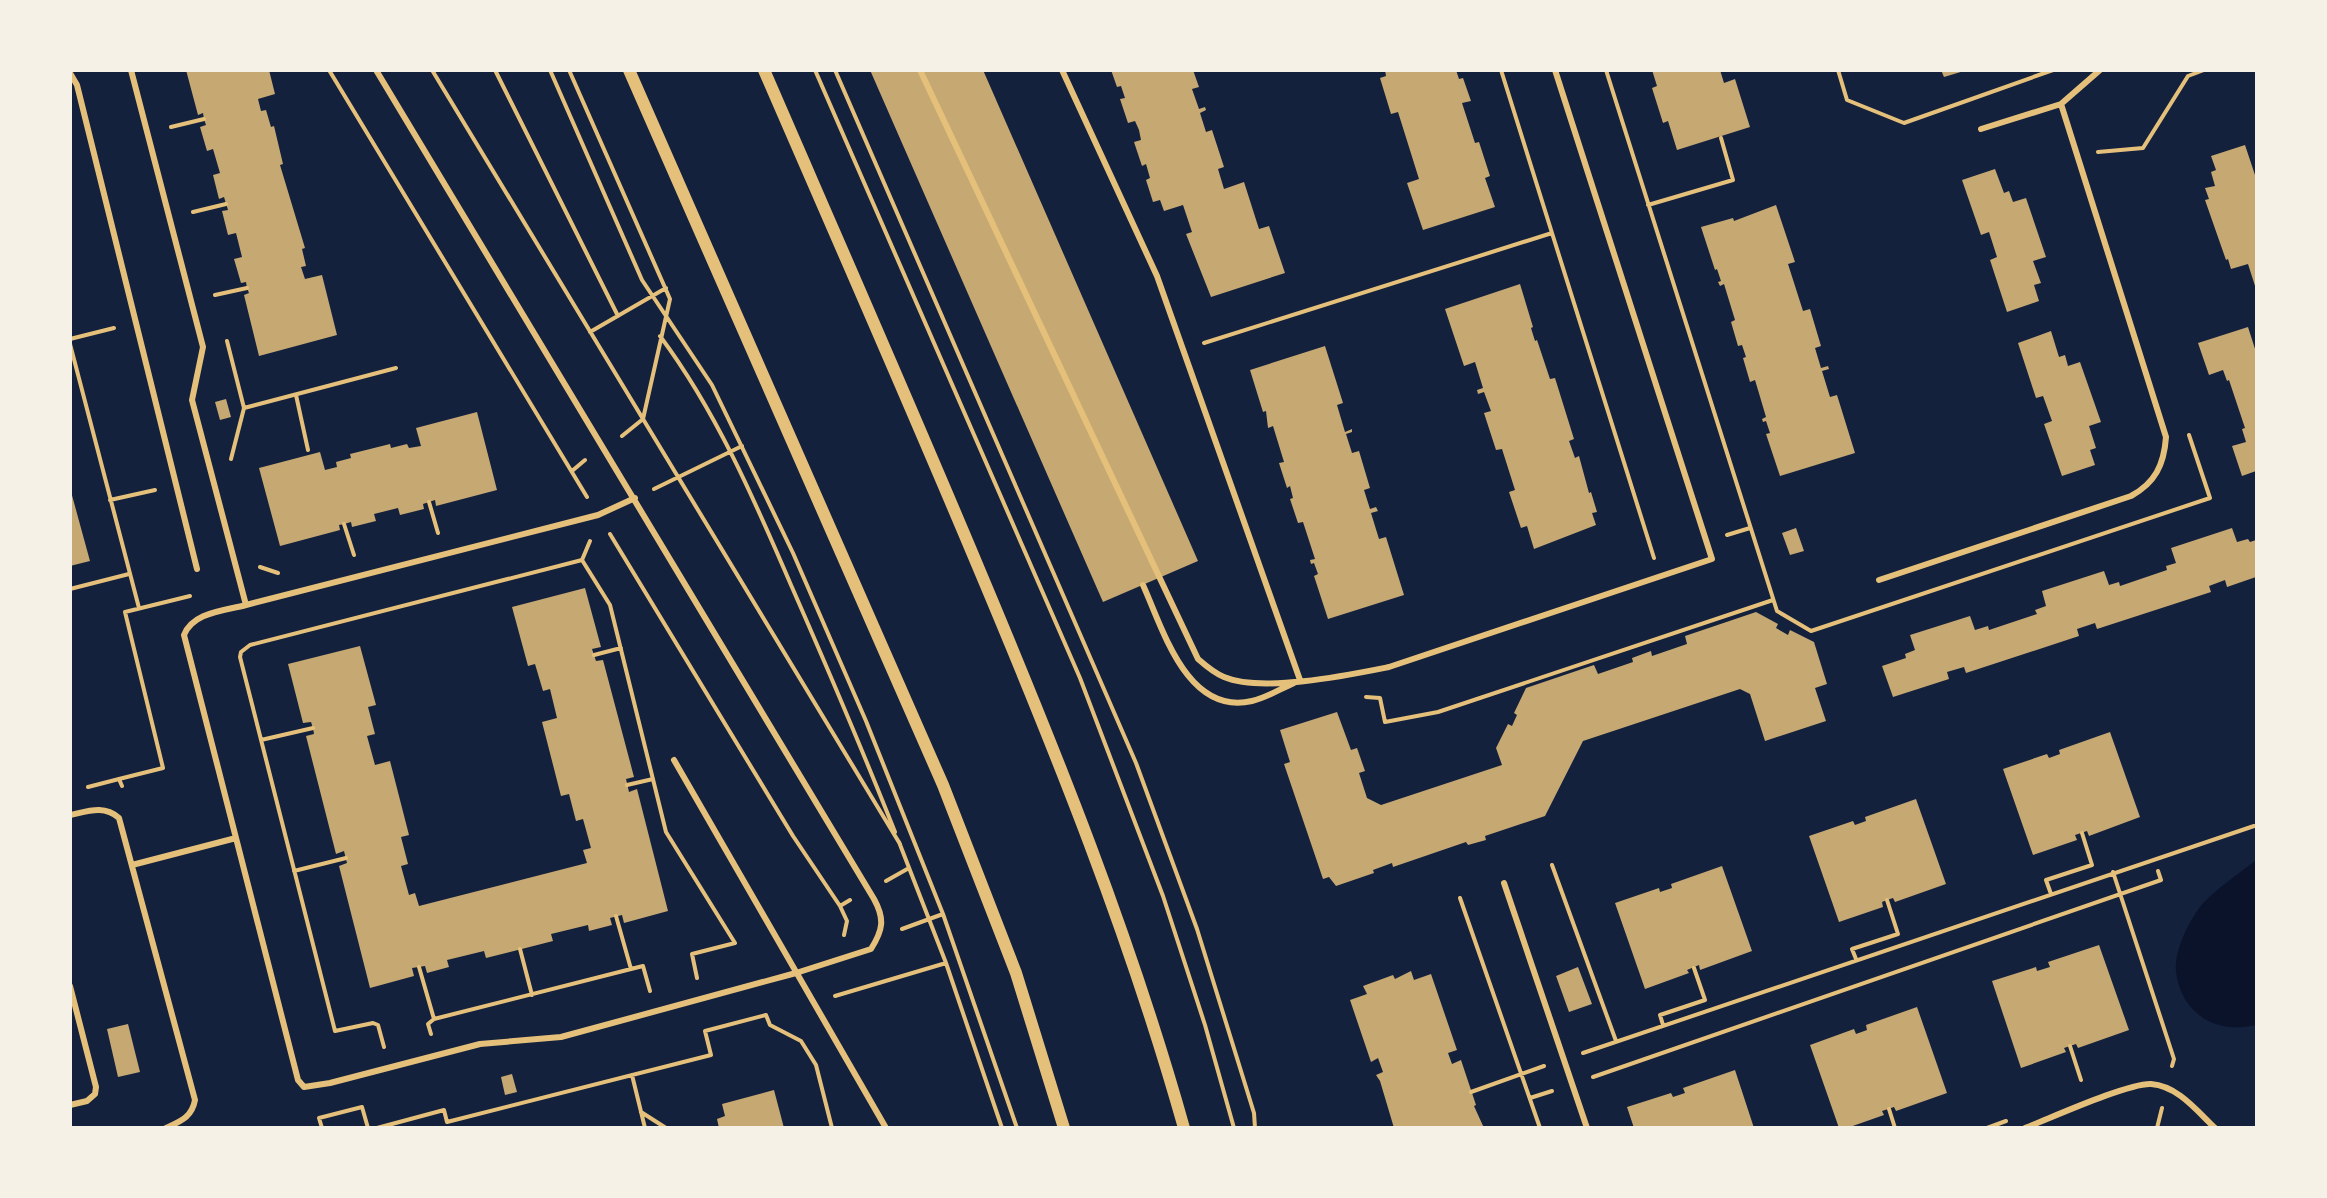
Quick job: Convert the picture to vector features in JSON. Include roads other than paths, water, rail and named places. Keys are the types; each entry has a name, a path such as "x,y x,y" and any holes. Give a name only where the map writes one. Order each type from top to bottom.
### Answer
{"main road":[{"path":"629,70 943,785 1016,974 1064,1128"},
{"path":"764,70 927,446 1050,738 1135,968 1184,1128"}],"street":[{"path":"131,70 202,347 192,400 246,604"},
{"path":"376,70 635,498 874,899 881,912 883,925 871,949 859,955 796,973 561,1037 480,1044 312,1088 304,1087 298,1080 184,635 188,625 196,618 246,604 598,516 635,498"},
{"path":"920,70 1198,659 1226,678 1250,682 1300,680 1389,667 1712,559 1555,70"},
{"path":"1062,70 1157,276 1300,680"},
{"path":"1981,129 2061,104 2100,70"},
{"path":"70,73 77,86 197,569"},
{"path":"1879,580 2131,496 2145,488 2157,474 2161,464 2166,437 2061,104"},
{"path":"1143,585 1176,657 1203,691 1220,701 1252,701 1300,680"},
{"path":"674,759 886,1128"},
{"path":"70,815 97,809 111,811 119,818 195,1100 193,1111 186,1119 166,1128"},
{"path":"132,865 236,838"},
{"path":"1504,883 1587,1128"},
{"path":"70,986 96,1087 95,1094 87,1101 70,1105"},
{"path":"2025,1128 2131,1088 2151,1084 2185,1098 2215,1128"}],"water":[{"path":"2256,860 2256,1025 2228,1027 2215,1024 2193,1010 2179,987 2176,972 2177,957 2185,932 2202,904"}]}
